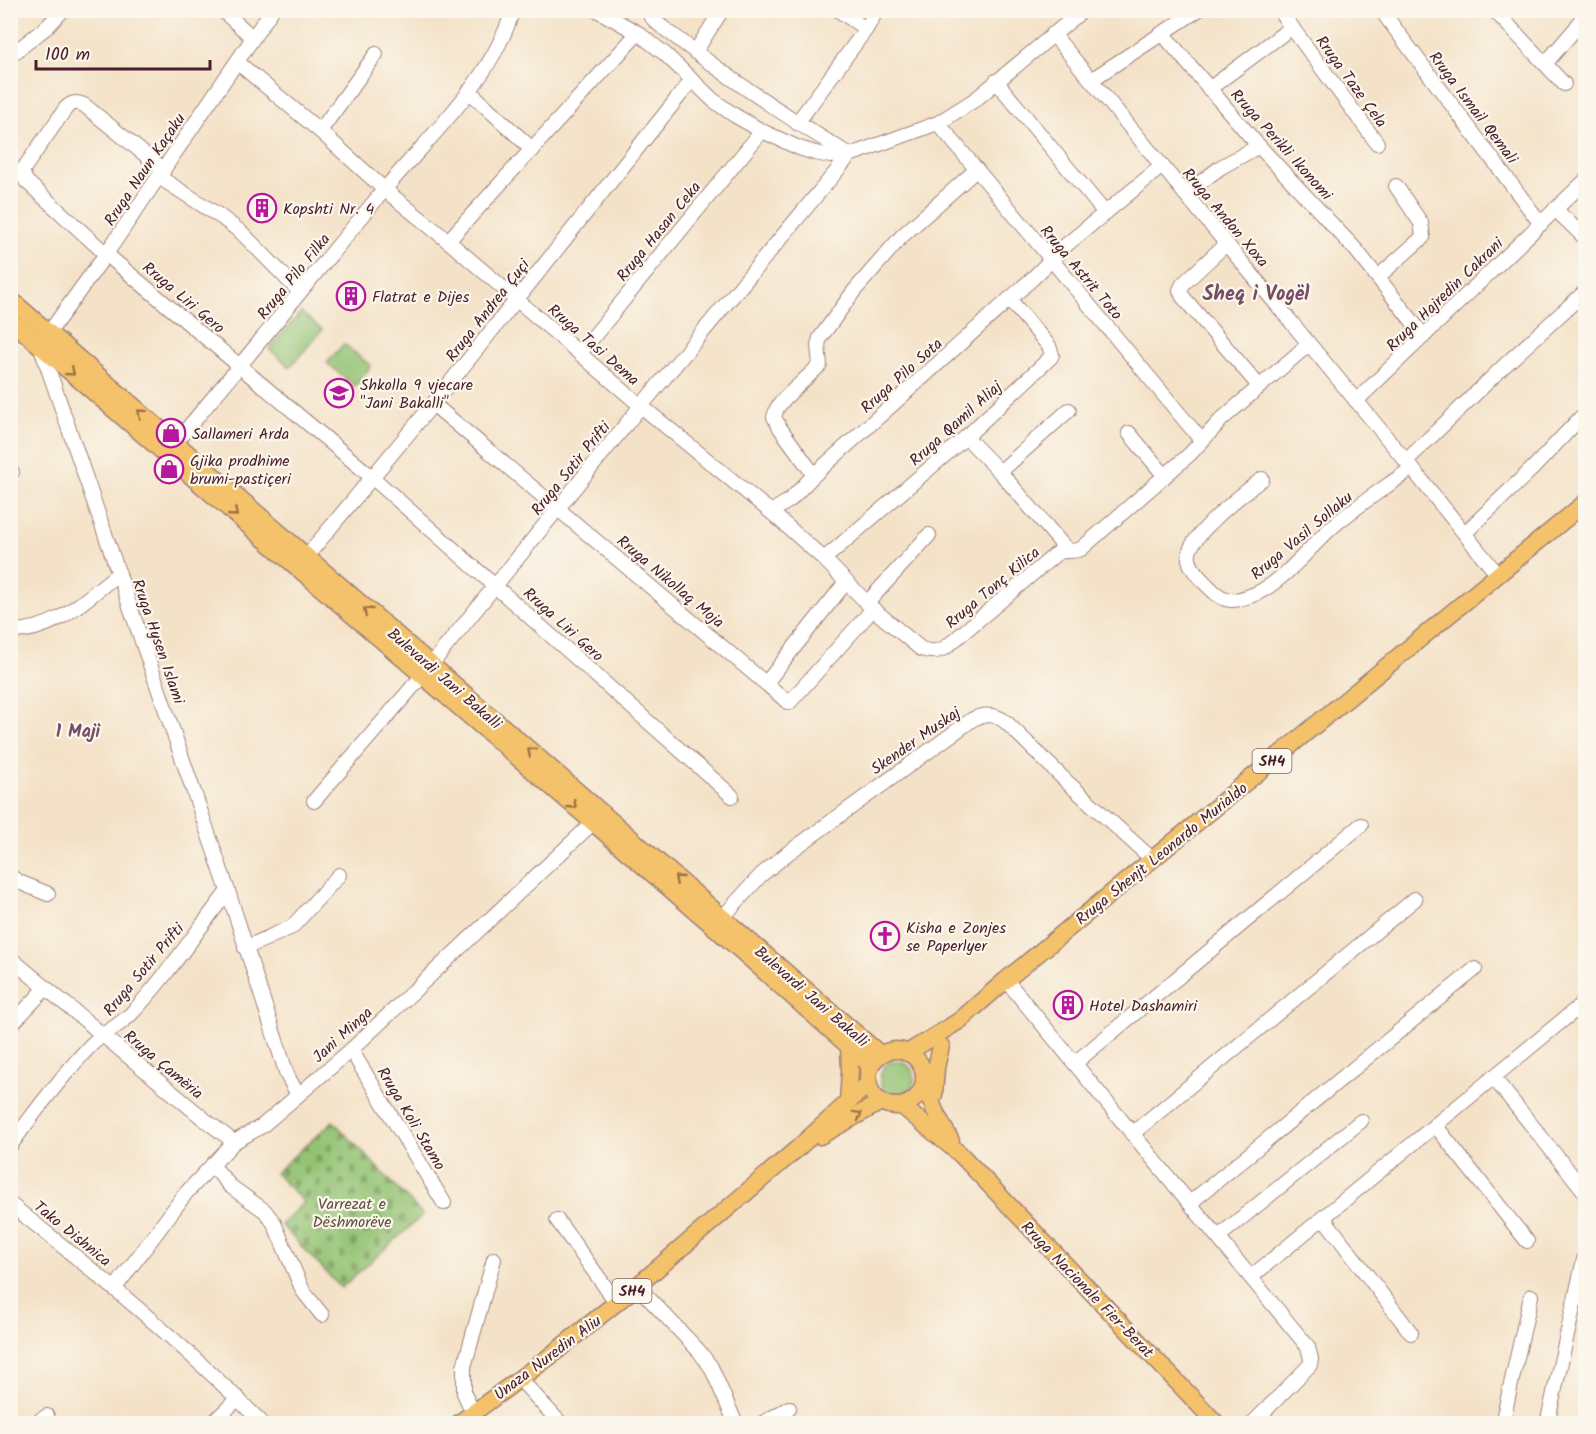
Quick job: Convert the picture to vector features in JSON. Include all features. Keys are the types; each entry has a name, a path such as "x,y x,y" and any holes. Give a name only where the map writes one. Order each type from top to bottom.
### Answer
{"main road":[{"name":"Bulevardi Jani Bakalli","path":"10,299 45,339 426,671 598,818 722,918 876,1060"},
{"name":"Bulevardi Jani Bakalli","path":"10,320 45,339 175,443 306,557 426,671"},
{"name":"Rruga Shenjt Leonardo Murialdo","path":"907,1053 959,1022 1006,980 1586,502"},
{"name":"Bulevardi Jani Bakalli","path":"598,818 849,1046 876,1060"},
{"name":"Rruga Shenjt Leonardo Murialdo","path":"924,1078 941,1046 959,1022"},
{"path":"848,1101 849,1046"},
{"path":"935,1111 934,1086 941,1046"},
{"name":"SH4","path":"876,1060 891,1051 907,1053"},
{"path":"907,1053 918,1060 924,1078"},
{"path":"876,1060 868,1083 874,1095 881,1102 902,1106"},
{"name":"SH4","path":"902,1106 917,1098 924,1078"},
{"name":"Rruga Nacionale Fier-Berat","path":"924,1078 935,1111 960,1154"},
{"name":"Unaza Nuredin Aliu","path":"458,1424 617,1303 798,1148 868,1083"},
{"name":"Unaza Nuredin Aliu","path":"798,1148 881,1102"},
{"name":"Rruga Nacionale Fier-Berat","path":"902,1106 960,1154 1216,1424"}],"street":[{"path":"10,56 48,26 63,10"},
{"path":"222,10 253,39"},
{"name":"Rruga Naun Kaçaku","path":"45,339 106,254 272,10"},
{"name":"Rruga Pilo Filka","path":"175,443 470,91 495,54 513,10"},
{"path":"597,10 638,33 665,54 713,100 762,131 815,153 831,156 850,154 938,123 959,111 1053,34 1074,13"},
{"path":"648,10 655,21 695,52 797,123 850,154"},
{"path":"695,52 722,10"},
{"path":"838,10 866,29"},
{"path":"797,123 866,29 877,10"},
{"path":"1091,80 1198,10"},
{"name":"Rruga Taze Çela","path":"1279,10 1377,143"},
{"name":"Rruga Ismail Qemali","path":"1381,10 1541,224"},
{"path":"1494,10 1564,84"},
{"path":"1545,64 1576,28 1586,11"},
{"path":"1209,90 1292,27"},
{"path":"448,241 638,33"},
{"name":"Rruga Perikli Ikonomi","path":"1162,33 1209,90 1336,228 1424,336"},
{"name":"Rruga Andon Xoxa","path":"1053,34 1498,575"},
{"path":"320,131 376,54"},
{"name":"Rruga Tasi Dema","path":"237,62 641,406 771,512 824,559 870,606"},
{"name":"Rruga Andrea Çuçi","path":"306,557 433,404 692,80"},
{"path":"996,81 1105,213"},
{"path":"470,91 533,150"},
{"name":"Rruga Liri Gero","path":"161,173 84,105 77,103 71,103 66,108 22,171 26,181 106,254 373,478 732,796"},
{"name":"Rruga Astrit Toto","path":"938,123 1202,441"},
{"name":"Rruga Hasan Ceka","path":"580,353 762,131"},
{"path":"1185,194 1221,167 1259,146"},
{"name":"Rruga Sotir Prifti","path":"314,801 426,671 641,406 850,154"},
{"name":"Rruga Pilo Sota","path":"771,512 789,500 1051,260 1162,166"},
{"path":"814,475 780,428 774,417 777,408 820,365 818,345 820,338 854,291 914,224 976,170"},
{"path":"161,173 242,233 300,292"},
{"name":"Rruga Hajredin Cakrani","path":"1356,401 1586,180"},
{"path":"1378,277 1423,237 1421,223 1396,186"},
{"path":"1555,209 1586,239"},
{"path":"1226,244 1183,284 1180,290 1183,297 1259,386"},
{"name":"Rruga Vasil Sollaku","path":"1262,479 1216,518 1198,538 1189,553 1189,559 1196,573 1219,597 1225,600 1245,598 1269,587 1332,527 1409,465 1505,365 1586,291"},
{"name":"Rruga Qamil Aliaj","path":"824,559 966,437 1052,355 1049,346 1010,299"},
{"name":"Rruga Hysen Islami","path":"45,339 119,573 228,891 287,1075 298,1095"},
{"name":"Rruga Tonç Kilica","path":"870,606 921,649 937,651 945,648 1056,554 1081,549 1165,476 1222,419 1309,344"},
{"name":"Rruga Nikollaq Moja","path":"433,404 789,703 870,606"},
{"path":"1000,472 1069,410"},
{"path":"1465,533 1533,468 1586,412"},
{"path":"1129,433 1165,476"},
{"path":"966,437 1000,472 1067,550"},
{"path":"870,606 929,535"},
{"path":"10,631 26,632 53,622 119,573"},
{"path":"765,683 846,582"},
{"name":"Skender Muskaj","path":"722,918 761,875 788,853 973,719 988,714 1001,718 1007,723 1067,782 1153,860"},
{"name":"Jani Minga","path":"115,1288 186,1193 234,1142 262,1126 351,1050 598,818"},
{"path":"1075,1063 1361,825"},
{"path":"245,948 292,927 339,875"},
{"path":"10,876 48,894"},
{"name":"Rruga Sotir Prifti","path":"10,1146 93,1043 131,1014 228,891"},
{"path":"1132,1134 1415,899"},
{"name":"Rruga Çamëria","path":"10,958 234,1142"},
{"path":"1190,1203 1475,969"},
{"path":"1006,980 1308,1347 1310,1365 1252,1424"},
{"path":"10,1026 46,988"},
{"path":"1251,1276 1586,1001"},
{"name":"Rruga Koli Stamo","path":"351,1050 444,1203"},
{"path":"1493,1077 1586,1192"},
{"path":"1218,1237 1361,1121"},
{"path":"1435,1125 1527,1241"},
{"path":"213,1165 230,1186 265,1211 274,1222 303,1291 322,1315"},
{"name":"Tako Dishnica","path":"10,1204 115,1288 194,1357 263,1424"},
{"path":"1323,1217 1411,1333"},
{"path":"556,1220 617,1303"},
{"path":"1547,1424 1585,1255"},
{"path":"473,1413 464,1393 464,1367 494,1259"},
{"path":"637,1286 699,1351 711,1367 735,1424"},
{"path":"1502,1424 1531,1296"},
{"path":"520,1379 561,1424"},
{"path":"212,1424 238,1398"},
{"path":"761,1424 789,1408"},
{"path":"34,1424 47,1416"}],"green space":[{"path":"301,312 322,330 290,367 269,349"},
{"path":"344,344 371,366 355,386 327,363"},
{"path":"897,1061 909,1066 914,1078 909,1090 897,1095 885,1090 880,1078 885,1066"},
{"name":"Varrezat e Dëshmorëve","path":"333,1121 423,1215 341,1288 281,1225 304,1202 275,1173"}],"place":[{"name":"Kopshti Nr. 4","path":"262,208"},
{"name":"Flatrat e Dijes","path":"351,296"},
{"name":"Shkolla 9 vjecare \"Jani Bakalli\"","path":"339,393"},
{"name":"Sallameri Arda","path":"171,433"},
{"name":"Gjika prodhime brumi-pastiçeri","path":"169,469"},
{"name":"Kisha e Zonjes se Paperlyer","path":"885,936"},
{"name":"Hotel Dashamiri","path":"1068,1005"}],"district":[{"name":"Sheq i Vogël","path":"1256,293"},
{"name":"1 Maji","path":"78,731"}]}
